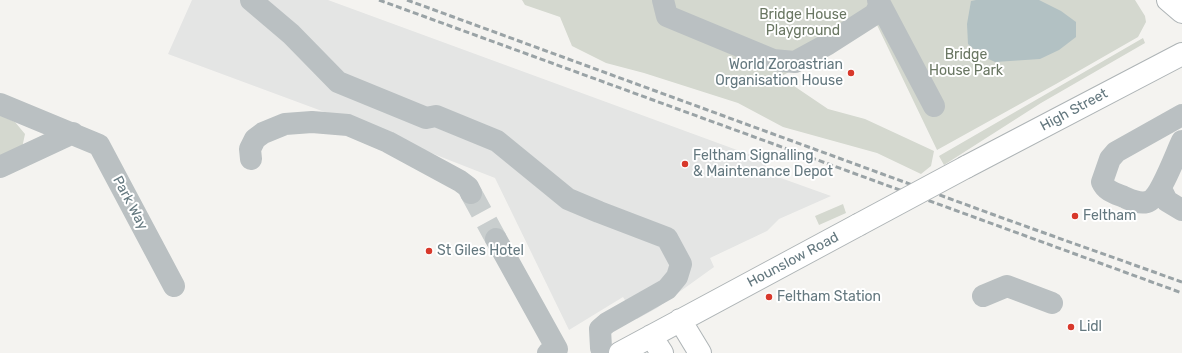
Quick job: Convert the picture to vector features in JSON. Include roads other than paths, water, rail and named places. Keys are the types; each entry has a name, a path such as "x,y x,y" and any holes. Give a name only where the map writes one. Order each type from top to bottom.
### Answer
{"main road":[{"path":"1168,0 1182,12"},
{"name":"High Street","path":"966,167 1182,54"},
{"name":"Hounslow Road","path":"620,353 656,345 680,320 966,167"},
{"path":"680,320 700,353"}],"street":[{"path":"251,0 291,34 338,82 426,118 436,116 497,141 568,199 667,238 681,264 677,277 667,289 607,323 600,329 601,348 603,353"},
{"path":"663,0 667,16 773,60 795,62 828,44 875,14 879,2"},
{"path":"879,2 934,106"},
{"name":"Park Way","path":"0,104 99,145 174,286"},
{"path":"1182,115 1116,152 1110,159 1102,182 1104,187 1109,191 1140,203 1149,202 1155,197 1161,188 1182,141"},
{"path":"251,159 250,149 255,139 263,133 286,124 312,122 348,125 388,142 460,181 468,187 471,193"},
{"path":"0,167 73,133"},
{"path":"1161,188 1167,201 1182,210"},
{"path":"496,239 557,349 548,353"},
{"path":"983,296 1007,286 1052,303"}],"tunnel":[{"path":"471,193 496,239"}],"railway":[{"path":"379,0 1182,293"},
{"path":"407,0 1008,220 1182,282"}],"place":[{"name":"World Zoroastrian Organisation House","path":"851,73"},
{"name":"Feltham Signalling & Maintenance Depot","path":"685,164"},
{"name":"Feltham","path":"1075,216"},
{"name":"St Giles Hotel","path":"429,251"},
{"name":"Feltham Station","path":"769,297"},
{"name":"Lidl","path":"1071,327"}],"park label":[{"name":"Bridge House Playground","path":"803,24"},
{"name":"Bridge House Park","path":"966,64"}]}
